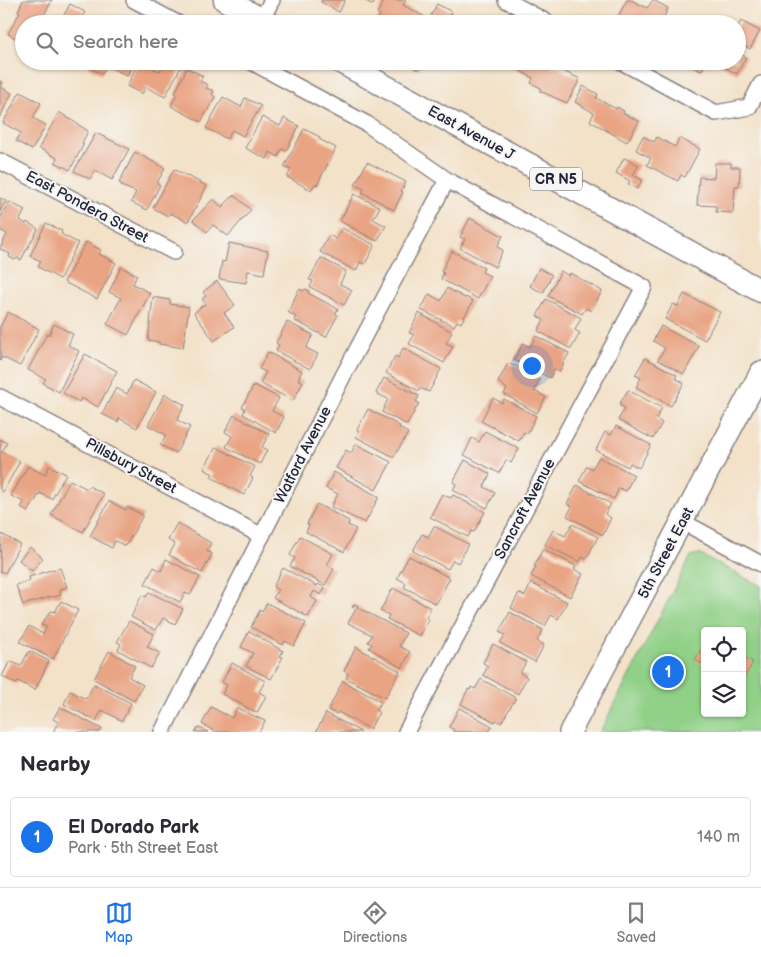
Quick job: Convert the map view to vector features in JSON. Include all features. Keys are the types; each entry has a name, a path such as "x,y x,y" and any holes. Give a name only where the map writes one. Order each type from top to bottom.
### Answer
{"main road":[{"path":"225,0 260,15"},
{"name":"East Avenue J","path":"356,70 761,291"}],"street":[{"path":"134,0 162,15"},
{"path":"506,0 534,15"},
{"path":"267,70 367,124 447,180"},
{"path":"637,70 716,113 749,107 761,84"},
{"name":"East Pondera Street","path":"0,161 174,252"},
{"name":"Sancroft Avenue","path":"406,732 644,286 447,180"},
{"name":"Watford Avenue","path":"162,732 343,376 447,180"},
{"name":"5th Street East","path":"570,732 761,372"},
{"name":"Pillsbury Street","path":"0,397 262,536"},
{"path":"683,522 761,564"}],"green space":[{"path":"699,554 761,586 761,732 600,732 691,556"}],"building":[{"path":"23,0 52,0 44,15 18,15 20,12 18,11"},
{"path":"322,0 345,0 339,12 321,2"},
{"path":"364,0 375,0 373,5"},
{"path":"385,0 406,0 403,5 422,15 380,15 377,13"},
{"path":"627,0 647,8 653,0 668,8 665,15 619,15"},
{"path":"70,4 85,12 83,15 64,15"},
{"path":"437,4 452,12 450,15 431,15"},
{"path":"15,21 15,38 8,34"},
{"path":"746,24 760,31 750,49 746,47"},
{"path":"94,70 104,70 102,74"},
{"path":"116,70 130,70 127,76"},
{"path":"135,70 179,70 165,97 146,87 142,94 127,86"},
{"path":"186,70 191,70 203,76 200,81 208,85 206,88 214,91 212,94 215,97 201,122 171,106 177,94 175,93"},
{"path":"518,70 561,70 580,79 567,103 540,91 541,88 531,83 533,78"},
{"path":"730,70 739,70 737,74"},
{"path":"0,81 3,82 1,87 12,93 0,117"},
{"path":"583,86 598,94 596,98 616,109 617,107 624,111 623,113 639,121 627,142 590,121 594,113 575,102"},
{"path":"20,92 41,103 33,118 46,125 32,150 16,141 21,133 3,123"},
{"path":"223,97 241,107 245,98 261,106 243,136 232,130 227,139 206,128"},
{"path":"59,112 88,131 82,143 84,144 70,170 55,162 57,158 39,148"},
{"path":"262,117 280,126 284,118 299,126 286,151 282,149 278,157 270,152 267,159 245,148"},
{"path":"304,129 336,148 317,185 315,184 311,190 287,177 291,170 284,167"},
{"path":"96,133 129,149 112,180 95,170 90,179 74,171"},
{"path":"643,136 654,142 657,137 675,147 679,138 700,149 685,177 681,175 678,181 647,165 651,158 636,150"},
{"path":"135,152 165,168 157,183 160,185 147,210 131,202 136,192 121,186 122,184 119,183"},
{"path":"624,158 639,165 633,175 642,180 637,189 628,184 630,181 616,173"},
{"path":"367,162 406,182 394,210 362,192 364,189 355,185"},
{"path":"715,163 731,163 731,167 740,167 739,186 735,186 733,213 716,212 716,206 697,205 699,177 714,178"},
{"path":"174,169 207,186 188,222 170,213 168,216 153,208"},
{"path":"354,194 380,207 373,219 386,226 377,241 340,221"},
{"path":"234,195 251,210 228,236 213,225 207,232 193,220 213,199 222,207"},
{"path":"0,198 6,201 0,212"},
{"path":"9,202 25,210 20,220 38,229 21,260 9,257 10,254 0,249 7,234 0,230 0,218"},
{"path":"470,218 503,236 497,247 503,250 495,267 460,248 465,239 460,237"},
{"path":"46,223 62,231 61,234 78,243 60,279 38,267 41,261 30,256"},
{"path":"342,228 375,245 365,264 360,262 356,271 320,252 329,235 336,239"},
{"path":"86,242 101,250 99,254 116,263 97,299 64,282"},
{"path":"229,243 268,251 264,274 248,271 246,283 219,279 222,261 225,262"},
{"path":"452,251 484,268 482,272 490,276 478,299 441,279 444,273 441,272"},
{"path":"321,258 346,271 340,284 352,290 344,305 310,287 313,281 309,280"},
{"path":"121,267 137,275 133,284 150,293 128,335 107,324 121,298 109,292"},
{"path":"539,268 552,275 543,293 530,286"},
{"path":"561,271 569,276 570,273 602,291 591,311 586,308 582,314 548,296"},
{"path":"217,281 235,305 224,313 234,327 214,341 194,313 206,304 202,299 206,296 203,292"},
{"path":"447,288 473,301 461,323 457,321 454,326 421,310 429,294 441,301"},
{"path":"299,289 309,291 308,293 338,309 335,314 338,315 326,337 294,320 296,317 288,312"},
{"path":"684,294 720,312 705,340 665,319 673,304 678,306"},
{"path":"153,297 170,300 170,304 189,307 183,348 148,340"},
{"path":"546,299 581,318 575,330 580,333 571,349 538,331 544,320 537,316"},
{"path":"8,312 39,329 20,366 2,357 0,361 0,327"},
{"path":"419,313 452,332 446,343 453,346 444,363 409,344 414,335 409,333"},
{"path":"287,322 313,335 306,348 318,354 310,369 276,351 279,345 276,343"},
{"path":"54,324 73,334 68,345 79,351 59,392 43,383 46,379 28,370"},
{"path":"661,326 699,346 684,374 658,360 665,348 653,341"},
{"path":"536,336 569,353 559,372 554,369 550,378 514,360 523,343 530,347"},
{"path":"403,348 441,369 429,392 420,388 419,391 386,373 395,356 398,358"},
{"path":"268,352 302,371 298,379 303,382 293,401 260,383 266,372 259,369"},
{"path":"85,354 117,371 98,407 81,398 79,402 63,393"},
{"path":"645,358 677,375 675,378 684,383 671,406 636,387 641,378 635,375"},
{"path":"508,363 540,379 534,391 546,397 537,413 504,394 507,389 498,382"},
{"path":"384,378 419,396 416,402 419,403 407,425 382,412 388,399 376,393"},
{"path":"134,380 156,392 137,428 119,418 118,422 102,414 116,388 127,394"},
{"path":"254,385 279,398 272,411 284,417 276,433 243,414 245,409 242,407"},
{"path":"628,390 662,408 656,419 662,423 653,439 618,420 625,408 619,405"},
{"path":"165,394 185,405 177,420 190,427 176,453 160,445 166,435 148,425"},
{"path":"493,398 502,403 504,399 536,416 527,434 524,432 519,441 481,421"},
{"path":"368,409 400,426 399,428 408,433 394,457 356,437 359,431 357,430"},
{"path":"234,415 269,434 262,447 267,450 260,464 226,447 232,436 225,432"},
{"path":"616,426 651,445 639,468 630,463 628,467 596,450 605,432 611,435"},
{"path":"485,431 519,449 511,463 506,460 499,473 464,455 472,438 479,442"},
{"path":"0,439 7,443 2,452 20,461 3,492 0,490"},
{"path":"356,444 391,462 376,490 336,468 346,450 351,453"},
{"path":"216,447 255,467 250,476 253,478 244,495 211,477 213,474 204,469"},
{"path":"599,457 634,475 626,491 619,488 614,499 579,481 587,466 592,469"},
{"path":"465,460 490,474 484,487 495,493 487,508 453,490 456,484 453,482"},
{"path":"28,466 45,475 49,466 66,474 52,499 40,493 28,512 21,508 24,502 11,496"},
{"path":"334,472 379,497 365,523 331,507 338,494 326,488"},
{"path":"70,480 87,489 89,486 104,494 83,532 51,515"},
{"path":"577,485 611,504 605,514 611,518 603,535 567,516 572,507 567,504"},
{"path":"442,494 451,498 453,495 485,512 474,532 471,531 468,537 430,517"},
{"path":"109,501 126,510 127,507 143,515 126,546 115,541 112,548 90,536"},
{"path":"317,504 349,521 348,525 356,529 344,552 306,532 309,525 307,524"},
{"path":"177,523 211,543 207,551 212,554 202,573 169,555 175,544 168,540"},
{"path":"572,524 598,537 586,559 582,557 580,562 545,545 553,530 565,536"},
{"path":"434,526 468,544 458,563 453,560 448,569 413,551 422,534 428,537"},
{"path":"1,534 20,544 5,573 0,571"},
{"path":"300,536 333,554 327,565 334,569 325,585 290,566 295,558 290,555"},
{"path":"30,547 43,558 32,571 19,560"},
{"path":"543,549 576,566 574,569 583,574 570,597 531,576"},
{"path":"409,556 450,578 436,604 404,587 406,583 397,578"},
{"path":"166,559 200,577 190,595 185,593 180,602 145,584 154,567 161,571"},
{"path":"60,568 67,587 60,589 61,595 23,605 16,585 30,580 29,577"},
{"path":"283,568 317,586 318,584 325,588 321,595 314,591 311,597 317,601 308,617 273,598 278,590 273,587"},
{"path":"531,583 567,602 558,619 551,615 545,626 511,608 519,593 525,596"},
{"path":"393,588 431,608 426,617 429,619 420,636 387,619 389,615 380,611"},
{"path":"149,592 183,609 175,624 163,618 156,630 131,617 142,595 146,597"},
{"path":"61,601 78,610 53,659 20,642 29,626 43,634 47,627 41,625 50,612 55,612"},
{"path":"267,603 306,623 294,646 285,641 283,645 251,627 260,610 262,612"},
{"path":"354,604 406,633 399,646 410,652 402,668 369,648 372,644 368,642 372,635 348,623 356,609 352,607"},
{"path":"510,612 543,630 537,641 544,645 535,662 500,643 505,635 499,632"},
{"path":"129,621 154,634 147,647 160,653 151,668 118,650 121,644 117,642"},
{"path":"249,631 283,651 280,656 283,657 271,679 246,666 253,653 241,647"},
{"path":"493,644 526,662 520,673 527,677 518,694 483,675 488,666 483,663"},
{"path":"356,647 400,671 385,698 346,678 348,673 344,671"},
{"path":"701,650 701,663 695,660"},
{"path":"29,651 49,661 35,690 18,681 16,684 2,676 10,661 21,666"},
{"path":"109,651 135,666 129,677 143,685 134,701 94,679"},
{"path":"746,658 753,662 746,675"},
{"path":"232,663 265,681 259,692 266,696 257,713 222,694 227,685 222,682"},
{"path":"481,679 516,698 501,723 496,720 495,722 461,704 468,689 470,690 471,687 475,689"},
{"path":"343,681 381,702 376,711 379,712 370,729 338,712 337,714 328,710"},
{"path":"94,684 131,703 122,721 102,710 96,721 64,704 70,691 86,699"},
{"path":"60,707 102,729 100,732 53,732 58,722 53,719"},
{"path":"211,707 232,718 237,708 265,721 259,732 216,732 202,724"},
{"path":"459,708 492,726 489,732 453,732 454,730 449,727"},
{"path":"326,713 361,732 316,732"},
{"path":"198,727 208,732 195,732"}],"place":[{"name":"El Dorado Park","path":"668,672"}]}
